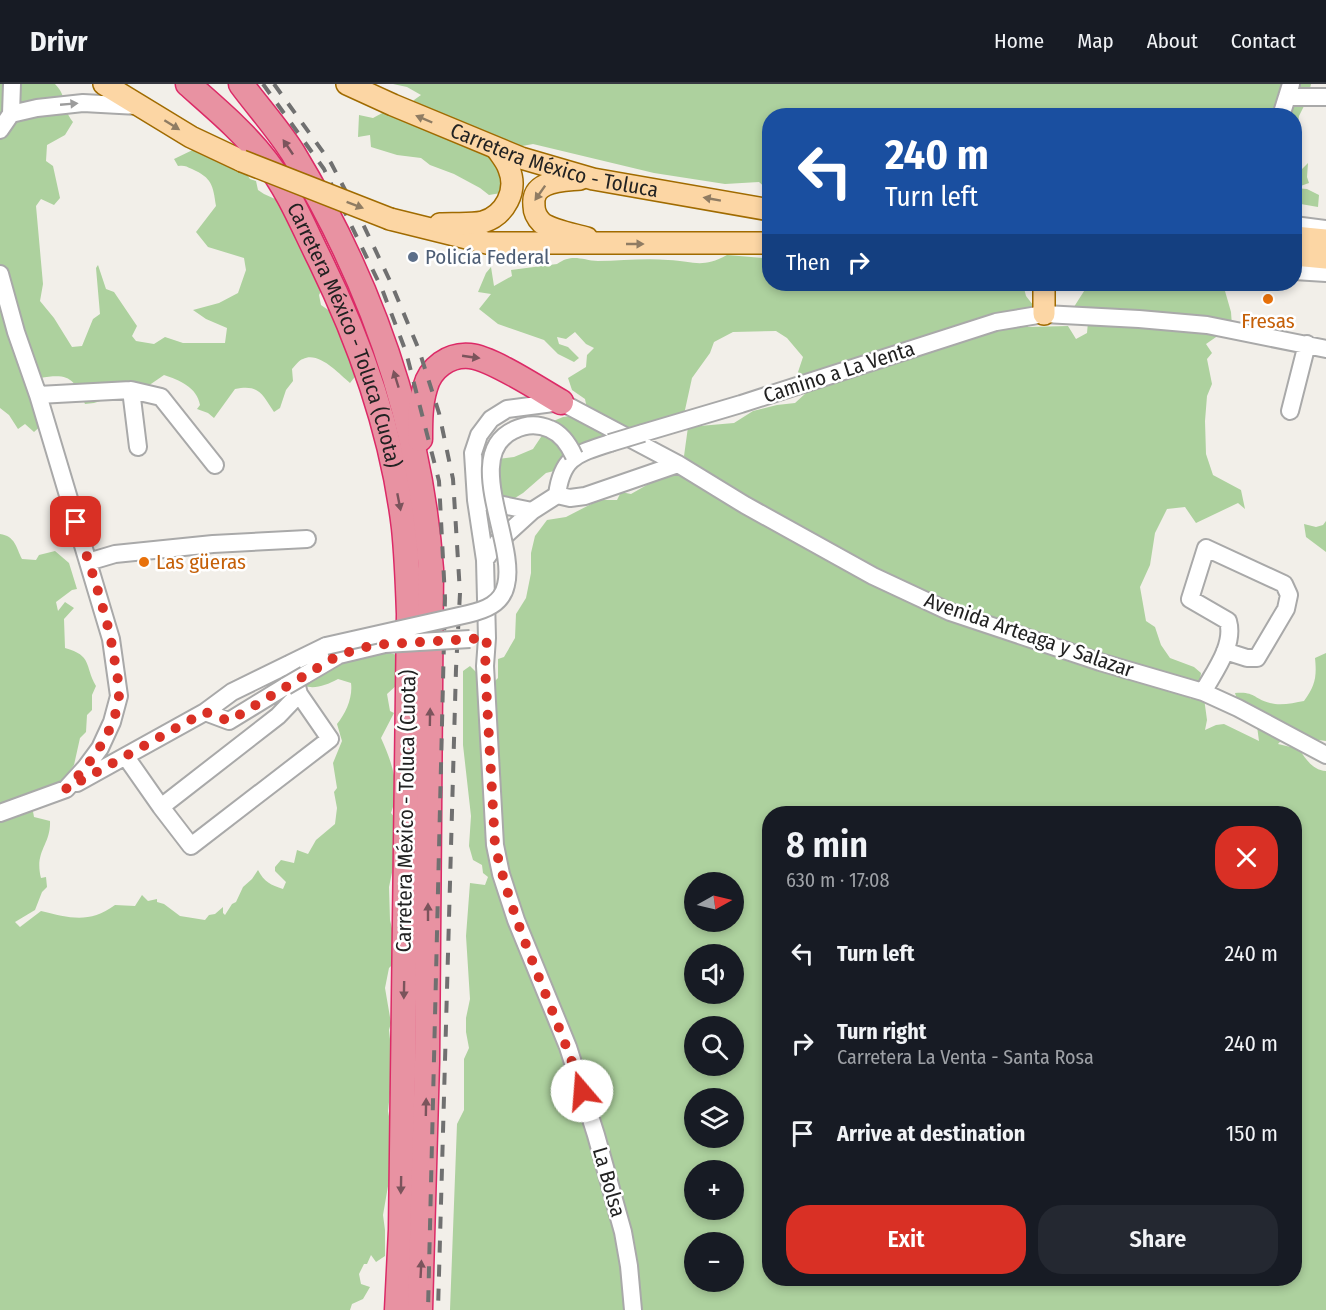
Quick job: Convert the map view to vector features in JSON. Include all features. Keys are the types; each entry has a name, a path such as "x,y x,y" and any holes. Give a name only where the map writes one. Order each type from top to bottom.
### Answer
{"highway":[{"name":"Carretera México - Toluca (Cuota)","path":"188,84 265,159 286,189 352,329 369,376 388,443 404,526 409,614 397,1310"},
{"path":"213,84 271,154 372,311"},
{"name":"Carretera México - Toluca (Cuota)","path":"241,84 292,152 344,249 372,311 402,397 428,519 431,569 428,1062 420,1310"},
{"path":"418,468 420,416 424,388 431,373 452,358 469,356 486,361 561,402"}],"main road":[{"path":"104,84 191,137 242,161 390,219 487,243 762,243"},
{"name":"Carretera México - Toluca","path":"347,84 497,149 593,179 762,209"},
{"path":"413,225 477,223 498,214 508,201 512,186 510,170 497,149"},
{"path":"593,179 547,183 535,195 534,207 538,218 547,226 606,244"},
{"path":"1302,238 1326,240"},
{"path":"1302,256 1326,258"},
{"path":"1044,314 1046,291"}],"street":[{"path":"0,130 12,114 12,84"},
{"path":"1283,108 1289,90 1326,97"},
{"path":"12,114 36,108 83,103 143,106"},
{"path":"1302,226 1326,229"},
{"path":"1302,272 1326,273"},
{"path":"0,274 111,639 119,696 112,722 100,748 66,789"},
{"name":"Camino a La Venta","path":"574,456 996,322 1044,314 1207,325 1326,349"},
{"path":"1290,411 1307,344"},
{"path":"38,395 131,390 161,397 215,465"},
{"path":"131,390 138,447"},
{"path":"161,807 278,716 305,675 339,655 385,644 479,638 485,560 476,500 473,453 475,444 484,426 507,409 545,402 561,402"},
{"name":"Avenida Arteaga y Salazar","path":"561,402 678,464 745,505 873,576 950,612 1100,662 1203,692 1326,755"},
{"path":"0,813 66,789 205,712 232,692 326,646 489,608 504,591 508,569 490,473 491,457 494,449 510,432 532,425 548,428 567,442 574,456 565,467 557,495"},
{"path":"485,560 497,543 532,511 557,495 570,498 585,496 678,464"},
{"path":"476,500 532,511"},
{"path":"88,562 126,553 213,544 307,539"},
{"path":"1203,692 1225,651 1230,636 1228,621 1191,598 1206,548 1284,584 1289,595 1286,609 1257,658 1247,658 1225,651"},
{"name":"La Bolsa","path":"479,638 485,666 495,845 501,874 516,920 568,1047 596,1135 623,1232 633,1310"},
{"path":"126,757 191,846 330,739 293,690 291,663"},
{"path":"205,712 229,721 293,690"}],"green space":[{"path":"0,84 55,84 62,93 67,112 73,122 65,135 47,145 46,161 53,166 60,198 54,205 41,199 36,206 43,284 40,301 72,347 82,346 93,319 100,314 96,268 98,265 106,289 114,292 137,326 132,336 136,341 154,344 165,337 183,343 225,343 227,328 206,319 193,310 219,303 238,293 246,270 244,258 208,247 196,232 216,206 212,187 208,179 199,172 187,166 178,166 174,159 203,145 239,163 250,179 256,181 258,190 284,203 326,281 319,295 321,305 350,325 362,368 350,383 322,361 309,357 300,361 292,369 293,381 286,390 280,408 274,412 259,392 255,389 243,388 235,389 214,418 197,409 200,405 191,389 164,375 148,386 85,404 74,383 69,379 58,376 40,378 43,424 34,432 25,424 18,429 9,415 0,408"},
{"path":"393,84 1311,84 1302,110 1302,108 762,108 762,185 759,182 725,184 654,173 533,144 517,147 507,192 489,195 454,174 430,165 421,158 397,155 371,147 370,135 358,137 359,115 373,118 386,111 412,108 414,100 421,95 407,87"},
{"path":"1308,163 1307,177 1309,183 1302,186 1302,169"},
{"path":"1302,189 1319,195 1318,207 1302,204"},
{"path":"727,255 762,258 762,291 1025,291 1033,305 1026,317 1028,327 1068,326 1076,339 1087,333 1088,322 1072,310 1084,291 1225,291 1232,326 1206,344 1212,353 1207,359 1212,384 1207,396 1206,454 1213,475 1241,490 1245,509 1238,503 1196,523 1185,507 1167,509 1155,533 1150,565 1140,587 1146,621 1155,627 1161,645 1170,658 1194,667 1201,673 1199,687 1190,699 1204,698 1207,720 1205,730 1224,724 1259,741 1256,719 1242,715 1235,693 1251,694 1274,704 1304,701 1314,681 1315,658 1326,653 1326,741 1288,737 1278,744 1299,749 1313,766 1326,771 1326,1310 450,1310 457,1124 464,1110 464,1059 469,1048 466,1032 470,999 466,936 470,883 485,885 488,877 483,873 482,865 473,860 469,846 471,816 463,745 463,671 470,666 490,686 498,678 498,659 504,657 515,638 516,614 526,598 535,536 547,520 566,517 599,500 617,500 621,492 631,494 652,482 676,473 687,459 684,456 688,427 734,423 753,411 795,403 806,393 798,382 801,378 798,372 803,357 787,338 776,331 733,332 714,342 710,353 692,378 683,419 649,422 633,428 609,431 602,436 597,451 546,473 515,498 504,499 498,485 498,459 514,457 533,449 551,422 563,417 588,414 585,399 572,390 568,378 586,367 587,355 594,348 586,344 575,332 566,339 557,337 559,344 568,347 579,358 574,362 558,354 544,340 498,324 479,309 491,294 478,292 491,267 494,286 512,276 511,270 557,264 572,258 598,261 659,259 704,263"},
{"path":"1326,521 1326,552 1306,537 1304,524 1316,527 1323,525"},
{"path":"0,534 12,540 22,559 36,560 39,555 55,551 69,563 77,589 56,602 58,611 65,602 74,608 64,619 65,648 84,658 96,686 92,695 92,710 87,715 86,732 80,738 74,765 68,773 70,781 32,806 34,817 50,821 39,869 41,878 46,877 47,887 42,892 35,910 15,922 20,927 41,911 70,917 88,917 106,911 115,905 135,906 142,895 148,901 157,899 157,902 164,904 180,916 205,920 223,907 225,915 236,902 243,887 258,870 268,882 283,889 286,882 275,871 275,867 281,860 294,863 297,850 308,854 316,840 335,824 337,808 334,792 337,788 333,763 342,741 337,724 348,705 351,694 351,683 338,679 317,687 295,682 381,645 390,653 397,655 398,684 387,694 390,711 394,713 381,738 394,775 395,793 391,813 398,822 389,887 390,920 394,937 392,965 389,968 385,988 391,1023 389,1030 393,1066 388,1111 392,1132 392,1163 383,1215 385,1256 376,1262 371,1255 367,1264 364,1264 359,1274 361,1284 370,1287 363,1299 352,1304 350,1310 0,1310"}],"railway":[{"path":"263,84 324,169 382,289 406,352 439,481 445,598 428,1310"},
{"path":"274,84 331,163 391,283 419,350 439,413 453,479 460,593 438,1310"}],"place":[{"name":"Policía Federal","path":"413,257"},
{"name":"Fresas","path":"1268,299"},
{"name":"Las güeras","path":"144,562"}],"route":[{"path":"76,522 111,639 119,696 112,722 100,748 66,789 205,712 229,721 339,655 373,645 487,638 485,666 495,845 501,874 516,920 568,1047 582,1091"}]}
